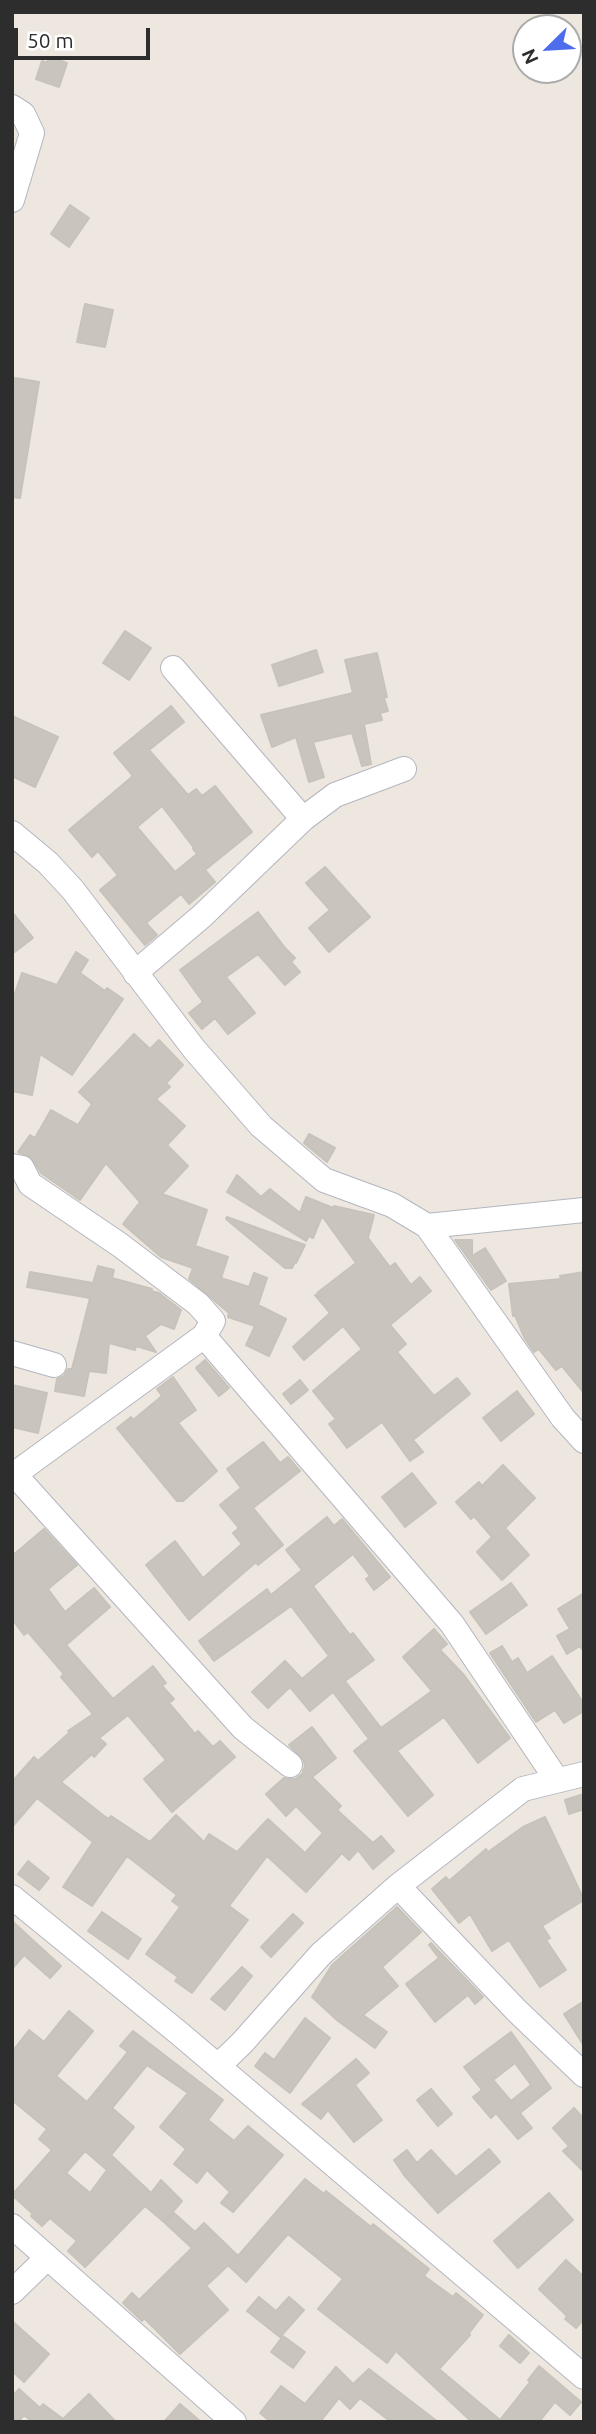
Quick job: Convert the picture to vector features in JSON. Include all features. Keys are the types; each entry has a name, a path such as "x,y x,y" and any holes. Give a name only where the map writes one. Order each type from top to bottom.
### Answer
{"street":[{"path":"12,107 23,114 32,133 12,200"},
{"path":"173,668 303,818"},
{"path":"135,973 202,916 303,818 335,795 404,769"},
{"path":"12,833 48,863 73,890 194,1049 261,1126 324,1180 392,1205 427,1226 563,1418 584,1441"},
{"path":"12,1166 22,1168 30,1184 120,1245 198,1304 213,1321 204,1335 14,1476 243,1728 290,1765"},
{"path":"427,1226 584,1210"},
{"path":"204,1335 452,1624 557,1780"},
{"path":"12,1353 54,1365"},
{"path":"218,2066 321,1954 398,1886 523,1789 584,1774"},
{"path":"398,1886 516,2010 584,2075"},
{"path":"12,1897 218,2066 584,2377"},
{"path":"12,2226 234,2422"},
{"path":"12,2292 47,2258"}],"building":[{"path":"49,57 67,63 59,87 36,79 42,61 47,63"},
{"path":"70,205 89,218 69,247 51,234"},
{"path":"85,304 113,310 105,347 77,342"},
{"path":"15,378 39,382 20,498 12,497 12,393"},
{"path":"125,631 151,648 129,680 103,663"},
{"path":"316,650 323,672 279,686 272,665"},
{"path":"377,653 388,711 380,713 382,720 364,724 371,764 362,766 352,733 313,742 324,777 309,782 296,737 272,747 261,715 353,693 345,660"},
{"path":"171,706 184,722 149,750 188,795 196,789 202,796 215,786 252,832 205,870 215,882 189,904 181,894 146,923 157,935 145,945 100,890 118,875 98,851 92,857 69,830 133,776 114,753","holes":["162,806 197,854 175,872 137,827"]},
{"path":"12,716 58,737 35,787 12,776"},
{"path":"325,867 370,917 329,952 309,928 330,910 306,883"},
{"path":"12,912 33,938 12,954"},
{"path":"258,912 295,958 291,962 300,972 285,985 258,954 226,977 255,1013 228,1034 215,1018 202,1029 189,1013 203,1002 180,970"},
{"path":"76,952 88,960 80,973 105,991 107,988 123,999 72,1075 40,1054 32,1095 12,1091 12,1002 22,973 57,985"},
{"path":"134,1034 150,1049 159,1040 183,1065 166,1083 170,1087 156,1099 185,1126 167,1145 188,1166 162,1194 207,1210 195,1246 228,1257 221,1278 249,1287 254,1273 267,1278 258,1305 286,1319 269,1356 246,1345 255,1326 228,1317 229,1313 189,1279 193,1268 161,1257 123,1224 140,1202 106,1163 80,1200 41,1173 31,1157 18,1152 30,1135 35,1138 51,1110 78,1125 92,1104 79,1092"},
{"path":"309,1134 335,1148 327,1162 304,1143"},
{"path":"237,1175 261,1197 270,1189 300,1213 306,1197 333,1208 334,1206 374,1215 368,1238 390,1267 395,1263 411,1285 420,1277 431,1291 390,1325 406,1344 397,1352 434,1396 457,1378 470,1394 413,1440 423,1452 410,1461 382,1422 347,1448 329,1424 336,1419 313,1391 362,1349 343,1326 304,1360 293,1347 330,1313 315,1295 321,1296 317,1293 356,1263 322,1216 313,1238 309,1236 306,1241 227,1192"},
{"path":"227,1217 305,1245 296,1263 292,1268 285,1268 226,1219"},
{"path":"455,1240 472,1240 472,1256 485,1248 506,1281 491,1290"},
{"path":"98,1266 114,1270 112,1278 152,1289 151,1291 159,1293 181,1310 174,1329 161,1324 145,1336 156,1352 136,1346 135,1350 109,1343 106,1373 89,1371 84,1396 55,1391 57,1379 64,1376 68,1369 72,1369 90,1298 27,1287 30,1272 93,1283"},
{"path":"584,1272 584,1393 562,1366 556,1370 539,1349 534,1352 525,1339 515,1315 513,1316 509,1284 561,1279 560,1276"},
{"path":"205,1360 229,1388 219,1396 196,1368"},
{"path":"173,1377 196,1410 178,1423 217,1471 183,1501 177,1501 117,1428 131,1417 133,1420 162,1396 157,1389"},
{"path":"300,1380 308,1390 291,1404 283,1394"},
{"path":"12,1385 47,1393 38,1433 12,1427"},
{"path":"517,1391 534,1414 501,1441 483,1418"},
{"path":"263,1442 280,1463 288,1457 300,1471 253,1508 283,1545 258,1565 256,1562 189,1620 146,1565 175,1541 203,1578 242,1544 233,1533 239,1528 220,1505 241,1488 227,1469"},
{"path":"503,1465 535,1498 505,1528 529,1555 502,1580 477,1552 492,1537 474,1516 471,1519 456,1502 479,1482 482,1486"},
{"path":"412,1473 436,1503 405,1527 382,1497"},
{"path":"327,1517 334,1526 342,1519 390,1577 374,1590 366,1579 370,1576 353,1554 313,1586 350,1635 353,1633 374,1660 345,1681 381,1728 432,1691 403,1657 434,1629 447,1644 440,1650 464,1675 510,1738 478,1763 444,1717 397,1751 433,1795 408,1816 354,1751 369,1739 333,1692 310,1711 290,1687 268,1708 252,1692 285,1661 302,1679 329,1656 291,1606 214,1661 199,1641 267,1589 271,1595 302,1570 286,1550"},
{"path":"44,1529 77,1565 48,1589 65,1612 94,1588 110,1607 66,1645 113,1699 153,1666 166,1683 162,1686 174,1699 169,1703 195,1734 198,1731 213,1747 220,1741 235,1757 172,1812 144,1779 166,1760 128,1715 99,1738 106,1744 94,1757 92,1754 61,1782 108,1819 111,1816 150,1842 176,1815 204,1842 209,1834 237,1852 268,1819 305,1853 323,1833 296,1806 286,1816 266,1794 284,1778 295,1779 302,1774 305,1766 303,1759 289,1745 312,1727 336,1758 312,1777 341,1806 337,1810 373,1843 381,1836 394,1851 373,1869 358,1850 349,1860 342,1853 306,1892 267,1856 229,1906 248,1920 192,1993 175,1981 178,1977 146,1954 180,1907 172,1901 177,1895 127,1856 92,1906 63,1887 93,1842 37,1798 12,1827 12,1782 34,1757 38,1761 70,1732 68,1731 93,1714 61,1677 64,1674 28,1632 24,1635 12,1619 12,1556"},
{"path":"511,1583 527,1605 486,1634 470,1612"},
{"path":"584,1593 584,1652 580,1646 567,1654 557,1636 570,1629 558,1609"},
{"path":"502,1646 512,1662 518,1658 527,1673 552,1656 584,1704 584,1711 564,1723 555,1710 536,1722 490,1653"},
{"path":"584,1794 584,1809 569,1814 565,1800"},
{"path":"545,1817 584,1900 542,1926 550,1938 546,1940 566,1970 540,1987 509,1940 492,1951 470,1914 459,1923 432,1889 446,1877 449,1881 486,1849 488,1852 523,1827"},
{"path":"28,1861 49,1878 39,1890 18,1874"},
{"path":"397,1907 421,1932 382,1967 398,1986 363,2015 387,2032 375,2048 338,2021 312,1997 332,1965"},
{"path":"102,1912 141,1939 128,1959 88,1931"},
{"path":"293,1914 303,1923 271,1957 261,1947"},
{"path":"12,1921 61,1966 50,1978 24,1955 12,1969"},
{"path":"431,1943 483,1997 475,2004 468,1995 435,2022 406,1984 439,1958 429,1945"},
{"path":"242,1967 252,1976 225,2010 211,1999"},
{"path":"584,2001 584,2046 564,2014"},
{"path":"69,2011 93,2031 56,2076 87,2102 128,2052 120,2046 133,2031 223,2100 208,2120 234,2141 248,2126 283,2155 233,2212 221,2203 230,2192 207,2170 197,2183 174,2164 186,2149 160,2127 188,2093 147,2065 112,2108 134,2127 111,2155 151,2193 161,2180 182,2201 164,2222 145,2206 85,2267 68,2251 77,2241 50,2218 42,2226 12,2195 52,2150 39,2139 47,2129 12,2100 12,2052 29,2030 44,2042","holes":["85,2151 107,2170 90,2193 66,2173"]},
{"path":"305,2018 330,2038 290,2093 255,2066 265,2053 274,2060"},
{"path":"511,2032 551,2088 520,2113 532,2128 518,2139 496,2113 491,2118 473,2097 482,2090 464,2067","holes":["515,2063 531,2085 511,2101 493,2080"]},
{"path":"356,2059 369,2073 355,2085 382,2120 354,2142 328,2110 321,2119 302,2104"},
{"path":"431,2089 452,2114 438,2126 417,2100"},
{"path":"574,2108 584,2119 584,2172 563,2151 569,2146 553,2128"},
{"path":"489,2149 500,2162 438,2213 394,2160 407,2150 417,2163 431,2150 456,2177"},
{"path":"305,2179 324,2194 326,2191 371,2227 373,2224 429,2269 424,2276 453,2297 456,2293 483,2315 470,2335 439,2369 500,2420 539,2366 581,2402 570,2415 555,2402 539,2422 472,2422 396,2351 387,2363 318,2309 343,2279 288,2234 246,2282 229,2266"},
{"path":"549,2193 573,2220 518,2268 494,2241"},
{"path":"174,2213 195,2232 204,2223 238,2256 206,2286 228,2310 180,2354 144,2318 142,2321 123,2303 132,2293 139,2300 192,2248 165,2223"},
{"path":"566,2260 584,2277 584,2319 576,2328 539,2289"},
{"path":"259,2297 276,2311 289,2297 304,2310 280,2337 247,2311"},
{"path":"12,2321 49,2354 24,2382 12,2371"},
{"path":"509,2335 529,2353 520,2363 500,2346"},
{"path":"283,2336 305,2352 293,2368 271,2352"},
{"path":"336,2367 353,2384 369,2369 438,2422 391,2422 360,2398 350,2409 339,2398 320,2422 271,2422 260,2413 281,2386 305,2404"},
{"path":"19,2389 40,2408 43,2404 63,2419 89,2394 116,2422 29,2422 24,2415 18,2422 12,2422 12,2397"},
{"path":"180,2404 201,2422 164,2422"}]}
